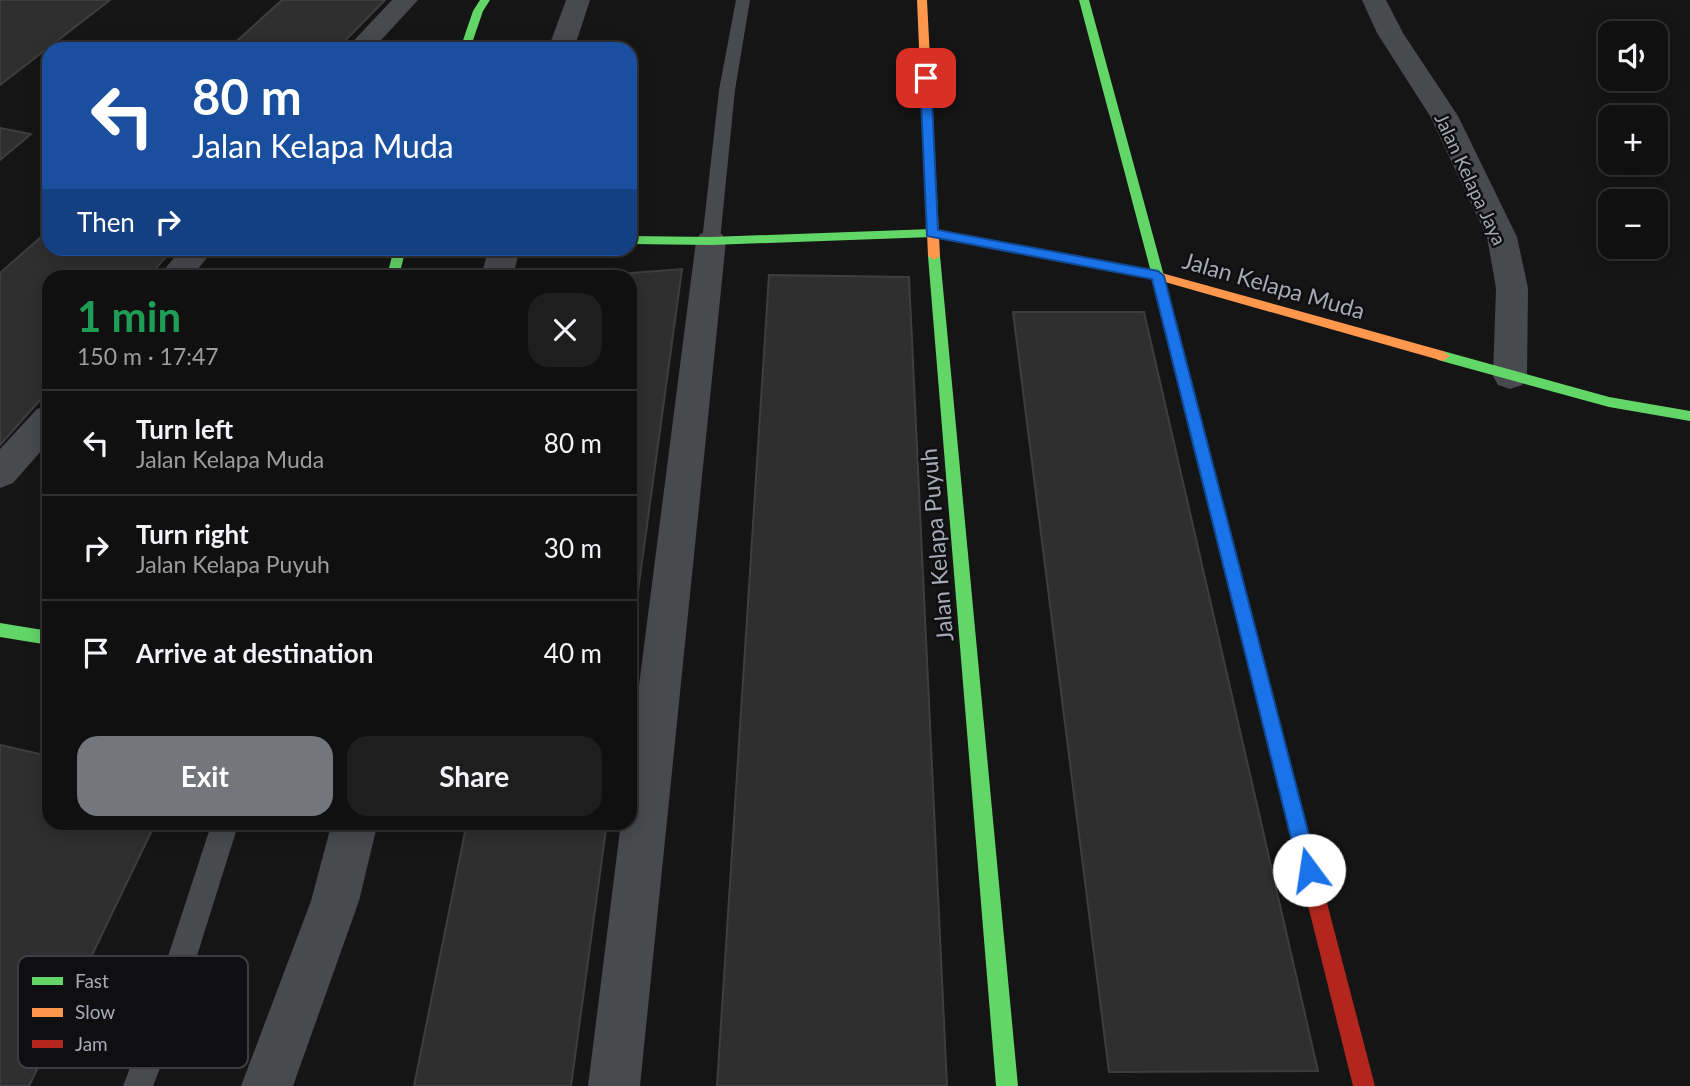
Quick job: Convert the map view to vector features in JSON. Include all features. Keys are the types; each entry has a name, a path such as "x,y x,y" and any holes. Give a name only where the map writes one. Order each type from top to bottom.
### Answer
{"street":[{"path":"366,42 406,0"},
{"path":"467,42 478,11 485,0"},
{"path":"563,42 578,0"},
{"name":"Jalan Kelapa Puyuh","path":"922,0 932,233 1007,1086"},
{"path":"1084,0 1158,276 1364,1086"},
{"name":"Jalan Kelapa Jaya","path":"1374,0 1390,33 1444,116 1502,237 1512,288 1510,376"},
{"name":"Jalan Kelapa Muda","path":"637,240 711,241 932,233 1158,276 1510,376 1609,402 1690,416"},
{"path":"614,1086 711,241"},
{"path":"180,270 193,256"},
{"path":"0,472 42,426"},
{"path":"0,630 42,637"},
{"path":"267,1086 335,901 353,830"}],"lane":[{"path":"711,241 727,90 743,0"},
{"path":"183,956 223,830"},
{"path":"138,1086 145,1068"}],"building":[{"path":"0,0 110,0 56,42 42,42 42,53 0,85"},
{"path":"282,0 385,0 344,42 236,42"},
{"path":"0,128 31,134 0,160"},
{"path":"42,236 42,256 167,256 154,270 42,270 42,398 0,445 0,273"},
{"path":"682,269 637,599 637,272"},
{"path":"769,275 909,277 947,1086 717,1086"},
{"path":"1013,312 1144,312 1318,1071 1109,1072"},
{"path":"0,745 42,754 42,830 152,830 92,956 18,956 18,1068 38,1068 29,1086 0,1086"},
{"path":"465,830 606,830 571,1086 414,1086"}],"traffic: fast":[{"path":"467,42 478,11 485,0"},
{"path":"1084,0 1158,276 1286,781"},
{"path":"637,240 711,241 932,233 1053,256"},
{"path":"394,270 398,256"},
{"path":"934,256 1007,1086"},
{"path":"1443,356 1609,402 1690,416"},
{"path":"0,630 42,637"}],"traffic: slow":[{"path":"922,0 934,256"},
{"path":"1053,256 1158,276 1443,356"}],"traffic: jam":[{"path":"1286,781 1364,1086"}],"route":[{"path":"926,78 932,233 1158,276 1309,870"}]}
